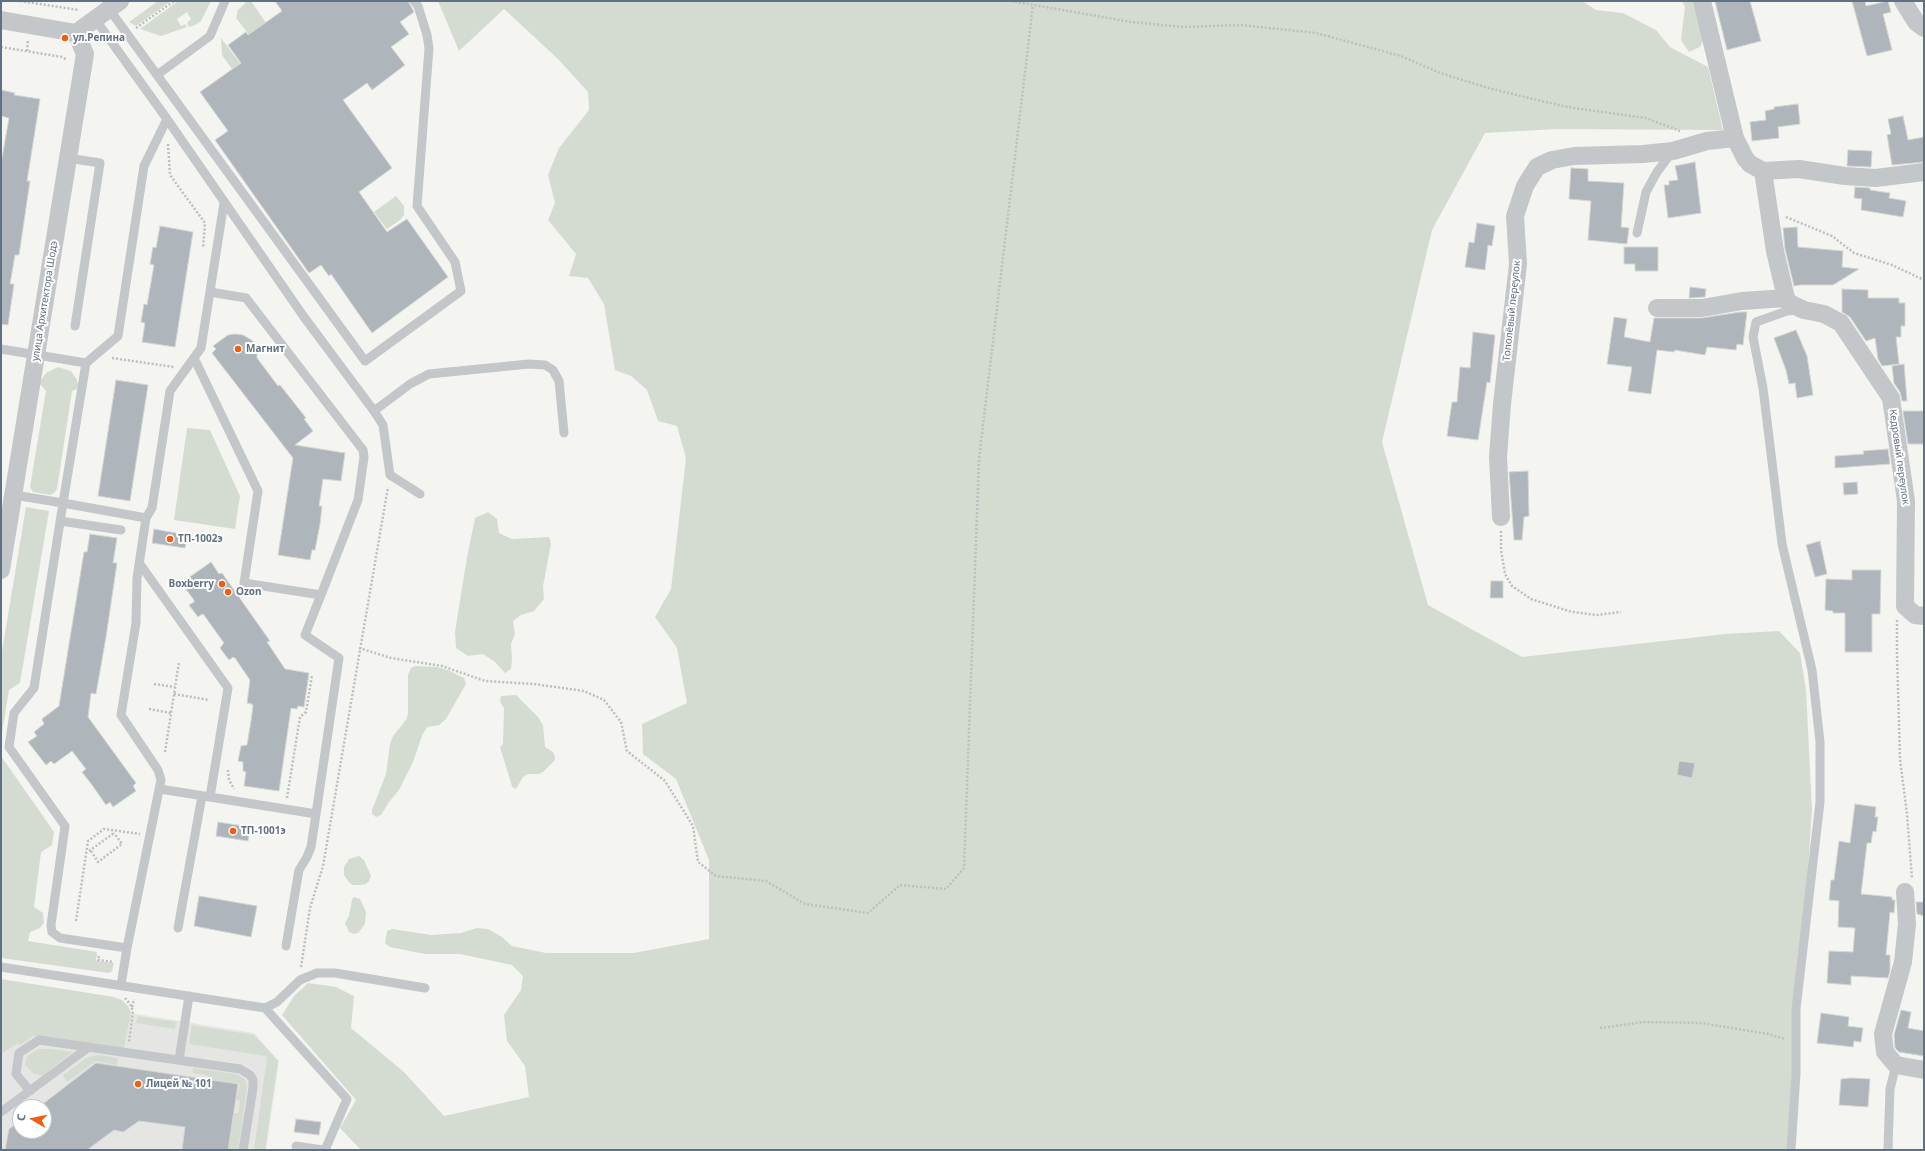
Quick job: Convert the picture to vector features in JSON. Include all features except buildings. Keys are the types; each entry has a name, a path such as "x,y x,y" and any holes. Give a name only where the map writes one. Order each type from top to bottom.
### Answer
{"street":[{"path":"1702,1 1735,138 1745,158 1750,164 1763,171 1800,169 1845,176 1876,178 1924,172"},
{"path":"1903,1 1916,22 1924,28"},
{"path":"1,20 76,33 101,10"},
{"name":"улица Архитектора Шодэ","path":"1,570 85,54 76,33"},
{"name":"Тополёвый переулок","path":"1501,517 1498,457 1502,404 1518,264 1515,216 1525,186 1537,167 1552,160 1574,156 1643,154 1673,151 1707,141 1735,138"},
{"path":"1657,308 1702,308 1742,301 1786,298 1775,251 1763,171"},
{"name":"Кедровый переулок","path":"1786,298 1789,303 1804,310 1824,314 1841,323 1891,398 1906,501 1905,606"},
{"path":"1905,606 1915,615 1924,616"},
{"path":"1909,889 1904,962 1883,1034 1885,1052 1896,1065 1924,1070"}],"lane":[{"path":"157,75 210,36 225,1"},
{"path":"101,10 128,34 365,361 461,291 455,262 417,206 429,48 428,35 418,6 414,1"},
{"path":"101,10 167,119 224,203 383,425 390,475 420,494"},
{"path":"127,948 60,938 52,932 51,925 65,826 8,747 14,712 34,688 86,363 118,336 144,166 167,119"},
{"path":"1637,233 1646,192 1657,172 1673,151"},
{"path":"68,158 100,163 75,326"},
{"path":"121,985 161,780 158,770 121,715 136,623 137,578 146,518 152,508 170,391 201,348 224,203"},
{"path":"210,292 246,298 363,450 364,457 358,500 306,635 339,658 311,848 299,870 286,946"},
{"path":"1790,1150 1796,1074 1796,1009 1820,802 1820,742 1812,670 1782,544 1763,388 1753,337 1756,322 1787,311 1804,310"},
{"path":"1,349 86,363"},
{"path":"194,358 258,492 244,583 321,595"},
{"path":"374,411 410,384 429,374 529,364 545,365 553,370 559,382 564,433"},
{"path":"14,495 146,518"},
{"path":"60,521 121,530"},
{"path":"140,564 228,688 178,928"},
{"path":"160,789 316,814"},
{"path":"1,967 265,1008 277,1002 300,980 317,973 335,973 425,988"},
{"path":"179,1060 189,996"},
{"path":"265,1008 347,1099 324,1150 296,1146"},
{"path":"30,1091 16,1074 19,1053 39,1040 240,1069 250,1075 253,1080 243,1150"},
{"path":"1,1112 89,1047"},
{"path":"1888,1149 1890,1089 1896,1065"}],"path":[{"path":"20,1 101,10"},
{"path":"128,34 174,1"},
{"path":"1011,1 1132,22 1183,27 1241,25 1316,33 1401,56 1440,73 1492,89 1567,107 1646,118 1707,141"},
{"path":"359,648 391,658 442,666 485,681 534,684 584,691 604,700 621,722 627,751 665,781 693,826 698,862 716,876 766,881 805,904 868,913 900,885 946,889 964,868 979,459 1033,5"},
{"path":"167,119 170,175 205,223 203,254"},
{"path":"1767,204 1783,216 1832,236 1854,253 1892,265 1924,280"},
{"path":"96,355 174,368"},
{"path":"170,373 179,362"},
{"path":"300,980 306,927 310,908 323,866 359,648 390,475"},
{"path":"1501,517 1501,550 1505,574 1512,586 1531,599 1572,612 1597,615 1621,612"},
{"path":"1905,606 1896,622 1898,720 1900,758 1907,814 1909,889"},
{"path":"165,752 179,662"},
{"path":"286,801 300,717 306,712 312,675"},
{"path":"154,684 175,687"},
{"path":"174,694 209,700"},
{"path":"149,709 171,713"},
{"path":"228,767 229,780 235,791"},
{"path":"76,921 88,840 104,829 114,832 150,836"},
{"path":"86,851 90,851 114,832"},
{"path":"90,851 98,862 122,844 114,832"},
{"path":"121,996 128,1001 133,1011 128,1052"},
{"path":"1600,1028 1644,1022 1701,1023 1768,1034 1784,1038 1796,1045"}],"shaded area":[{"path":"158,1 171,1 136,26 129,22"},
{"path":"178,1 211,1 201,21 195,25 189,27 187,23 191,19 187,12 177,19 181,26 185,24 187,27 161,36 140,29"},
{"path":"247,1 251,1 266,23 260,49 236,18 238,10"},
{"path":"438,1 1582,1 1596,10 1623,13 1656,30 1670,47 1708,67 1723,130 1556,129 1485,133 1432,230 1382,442 1428,605 1522,657 1725,634 1779,631 1800,653 1806,690 1812,809 1790,1150 361,1150 340,1128 356,1100 282,1015 294,996 308,983 336,987 354,996 351,1028 404,1072 444,1116 529,1097 525,1066 507,1041 504,1015 521,990 523,976 512,965 460,954 425,954 390,947 385,943 387,931 392,929 431,935 461,933 477,928 488,929 502,937 512,946 546,953 634,953 709,939 709,860 676,779 643,754 642,724 687,703 677,648 655,617 671,589 686,458 677,426 658,421 647,390 631,376 615,370 604,304 588,278 569,276 576,254 548,220 555,203 548,175 559,148 589,110 588,92 558,59 504,9 459,51"},
{"path":"1682,1 1697,1 1704,39 1700,47 1689,52 1681,40 1685,7"},
{"path":"221,38 240,63 232,69 222,55"},
{"path":"396,196 404,206 404,215 400,220 387,229 374,212"},
{"path":"58,367 71,371 77,380 78,385 77,389 72,391 57,489 50,495 33,492 30,487 46,391 39,383 46,373"},
{"path":"187,428 210,430 240,496 235,529 174,520"},
{"path":"26,507 49,511 20,683 9,690 1,739 1,657"},
{"path":"488,512 497,519 499,533 512,539 549,537 551,544 543,586 544,599 534,611 521,615 513,621 515,634 511,644 511,669 505,673 495,662 483,654 468,656 456,648 455,632 475,518"},
{"path":"415,666 437,667 448,670 464,678 466,684 446,719 439,725 428,727 423,733 413,762 399,790 381,815 376,817 372,814 372,810 386,774 390,744 393,736 406,720 408,714 408,675 411,668"},
{"path":"516,695 538,717 543,725 545,747 553,752 555,760 543,772 539,774 528,774 523,777 516,789 512,787 500,747 503,744 504,708 500,702 501,696"},
{"path":"1,756 54,832 52,845 41,852 34,907 43,913 44,923 40,928 30,932 28,941 97,952 96,961 114,963 112,971 109,973 1,958"},
{"path":"359,856 364,860 371,876 366,884 352,885 344,875 344,867 349,859"},
{"path":"354,897 360,899 366,912 365,924 358,933 354,934 349,932 345,923 349,916"},
{"path":"1,979 114,997 122,1000 131,1012 124,1048 33,1036 20,1045 18,1043 1,1054"},
{"name":"Лицей № 101","path":"1,992 254,1033 279,1061 266,1150 1,1150"},
{"path":"138,1016 176,1022 175,1029 136,1023"},
{"path":"192,1025 254,1035 278,1061 265,1150 254,1150 267,1058 265,1056 189,1044"},
{"path":"38,1049 73,1052 42,1076 33,1073 25,1065 27,1056"},
{"path":"99,1055 118,1058 117,1065 96,1061 67,1082 63,1075 88,1057"},
{"path":"193,1068 236,1074 245,1079 247,1088 238,1150 228,1150 234,1113 238,1113 240,1101 236,1100 240,1084 209,1079 209,1076 192,1073"}],"place":[{"name":"ул.Репина","path":"65,38"},
{"name":"Магнит","path":"238,349"},
{"name":"ТП-1002э","path":"170,539"},
{"name":"Boxberry","path":"222,584"},
{"name":"Ozon","path":"228,592"},
{"name":"ТП-1001э","path":"233,831"},
{"name":"Лицей № 101","path":"138,1084"}]}
